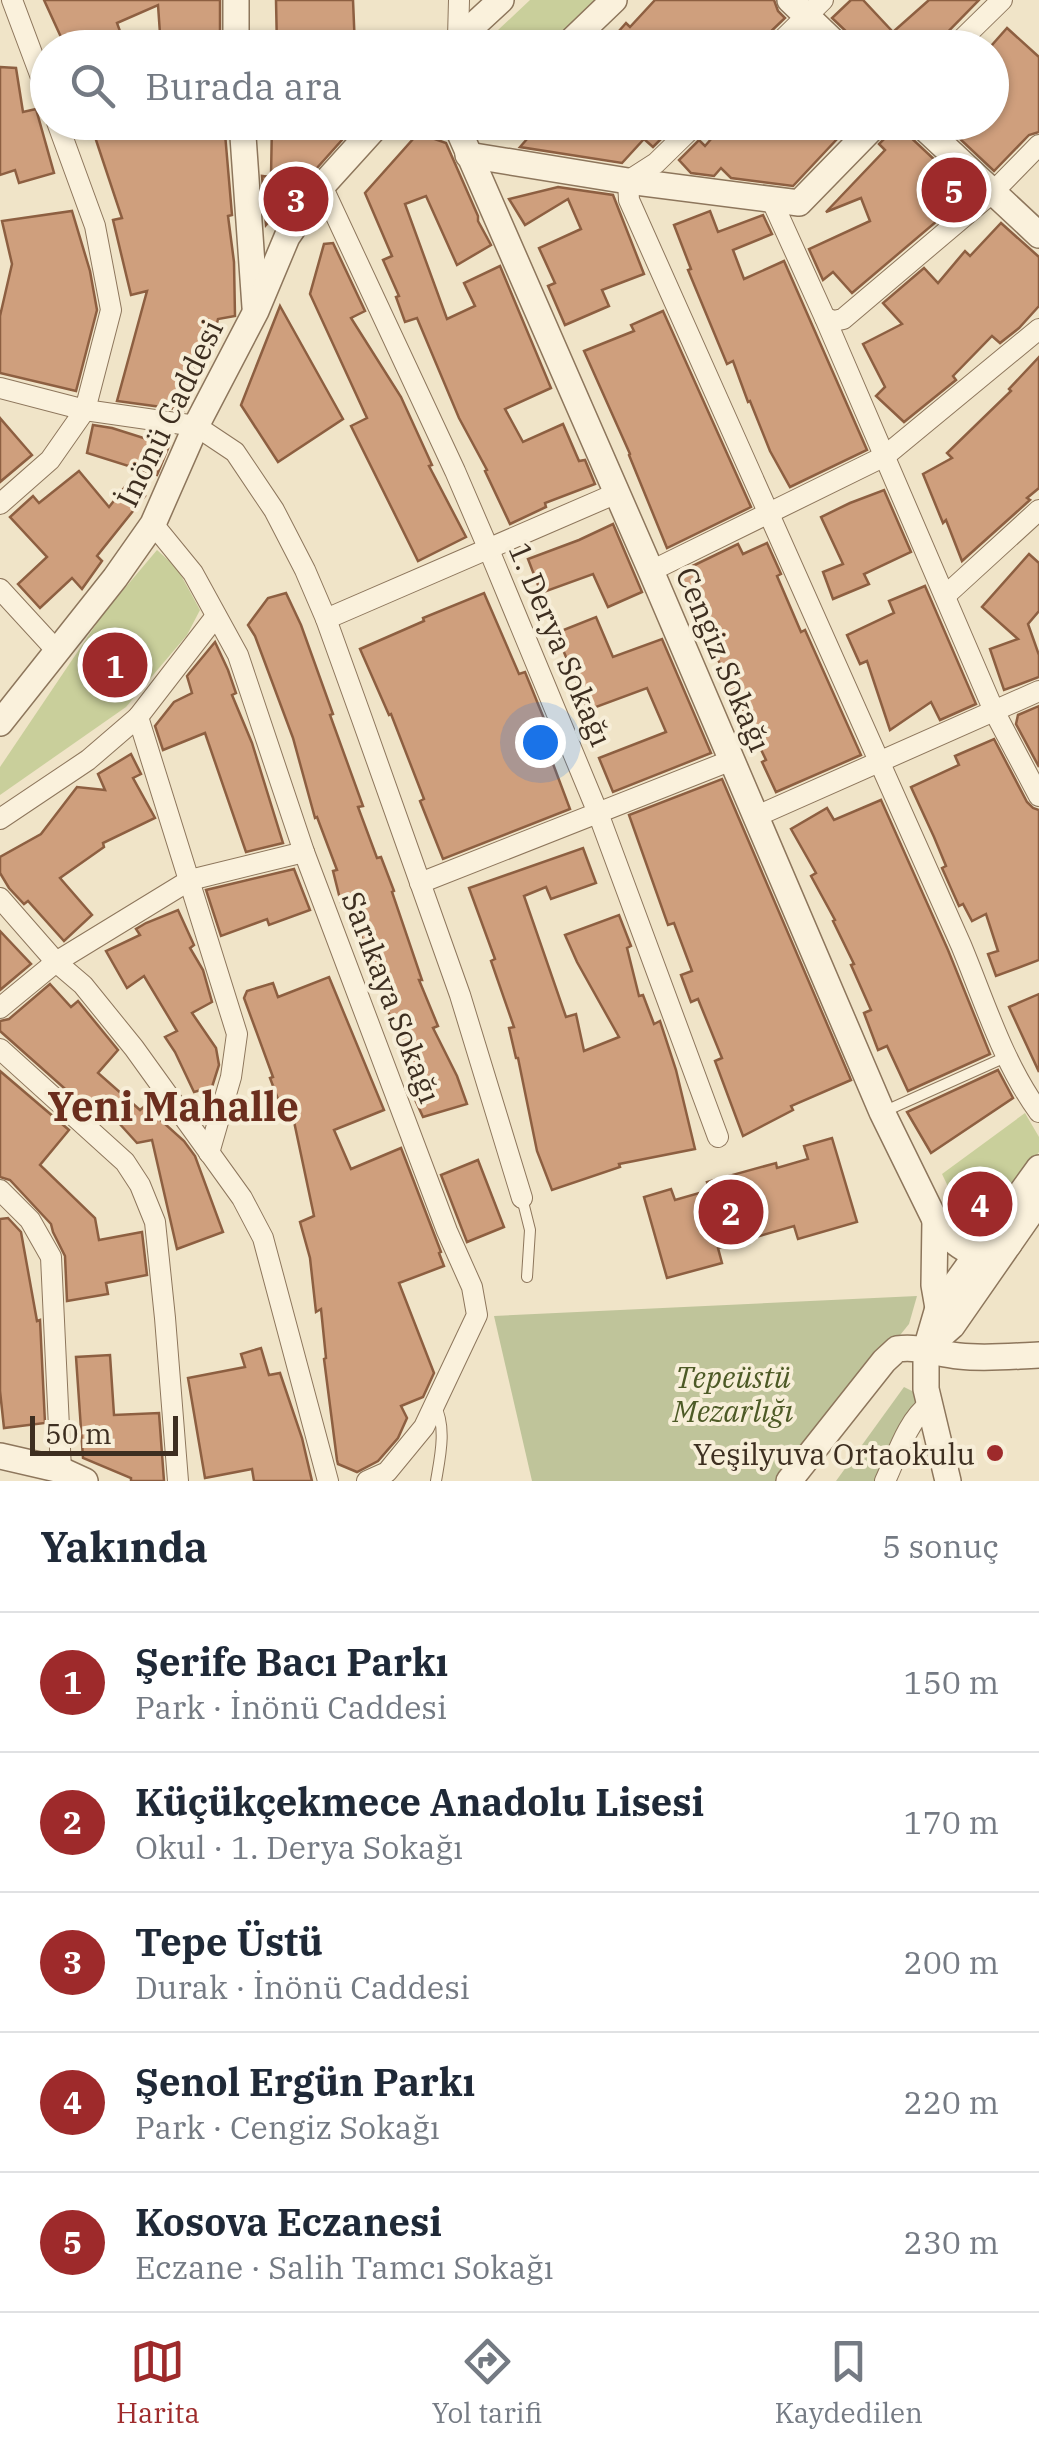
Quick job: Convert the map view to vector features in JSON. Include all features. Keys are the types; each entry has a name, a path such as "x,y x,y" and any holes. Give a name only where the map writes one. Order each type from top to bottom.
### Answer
{"street":[{"path":"12,0 30,48"},
{"path":"236,0 236,30"},
{"path":"456,30 459,0"},
{"path":"469,30 500,0"},
{"path":"583,30 614,0"},
{"path":"972,30 1002,0"},
{"path":"787,30 806,5 826,30"},
{"path":"0,504 50,460 84,410 111,310 96,226 64,140"},
{"path":"243,140 256,311"},
{"name":"İnönü Caddesi","path":"0,723 153,524 196,426 256,311 287,237 322,186 364,140"},
{"path":"462,140 628,182 798,203 860,140"},
{"name":"Cengiz Sokağı","path":"462,140 652,570 882,1112 935,1220 962,1248 977,1254"},
{"path":"628,182 680,140"},
{"path":"937,140 1039,235"},
{"path":"825,318 843,319 993,192 1039,145"},
{"path":"628,182 629,200 1008,1056 1039,1112"},
{"name":"1. Derya Sokağı","path":"322,186 490,550 598,813 718,1137"},
{"path":"772,201 994,711 1039,796"},
{"path":"652,570 885,456 1039,329"},
{"path":"0,388 84,410 196,426 236,452 274,510 306,570 326,619 460,996 522,1198"},
{"path":"326,619 616,494"},
{"path":"946,595 1039,510"},
{"name":"Sarıkaya Sokağı","path":"153,524 193,573 238,655 304,852 447,1231 472,1286 477,1315 424,1427 387,1472 367,1481"},
{"path":"0,589 57,651"},
{"path":"0,819 88,760 138,717 216,616"},
{"path":"757,816 1039,691"},
{"path":"138,717 237,1034 231,1078 209,1154"},
{"path":"420,883 732,760"},
{"path":"0,1008 56,962 190,880 304,852"},
{"path":"0,898 114,1023 242,1198 264,1238 328,1481"},
{"path":"0,1049 125,1162 140,1185 154,1222 166,1318 178,1481"},
{"path":"948,1481 929,1406 926,1349 938,1308 1039,1168"},
{"path":"0,1190 30,1220 52,1256 60,1470"},
{"path":"926,1349 952,1326 1039,1201"},
{"name":"Cengiz Sokağı","path":"935,1220 934,1285 938,1308"},
{"path":"977,1254 994,1253 1009,1244"},
{"path":"789,1481 897,1349 910,1347 973,1358 1039,1355"},
{"path":"884,1481 914,1420 929,1406"},
{"path":"0,1456 60,1470 85,1481"}],"lane":[{"path":"882,1112 1008,1056"},
{"path":"522,1198 530,1230 527,1278"},
{"path":"435,1404 442,1424 436,1481"}],"green space":[{"path":"530,0 605,0 572,30 498,30"},
{"path":"157,550 177,568 200,610 187,635 126,707 0,795 0,767 103,614"},
{"path":"1025,1113 1039,1137 1039,1152 981,1235 972,1236 942,1174"},
{"name":"Tepeüstü Mezarlığı","path":"917,1296 909,1324 783,1481 532,1481 494,1316"},
{"name":"Tepeüstü Mezarlığı","path":"904,1387 924,1397 882,1481 836,1481"}],"building":[{"path":"44,0 220,0 220,30 160,30 158,5 117,23 120,30 58,30"},
{"path":"276,0 353,0 354,30 277,30"},
{"path":"655,0 774,0 785,18 772,30 620,30 626,23 630,27"},
{"path":"851,0 863,0 891,30 845,30 832,18"},
{"path":"929,0 979,0 950,30 895,30"},
{"path":"1007,28 1039,57 1039,132 1029,135 994,171 961,140 1009,140 1009,30"},
{"path":"0,67 16,68 23,112 30,110 30,140 45,140 54,173 19,183 15,170 0,175"},
{"path":"96,140 226,140 235,316 218,319 206,368 195,365 184,410 117,401 147,291 131,295 113,220 122,218"},
{"path":"272,140 342,140 266,225 262,176 271,177"},
{"path":"412,140 446,143 491,245 457,265 426,196 405,204 447,319 475,306 464,283 500,266 551,388 505,409 523,442 563,424 579,461 585,460 595,484 545,503 546,507 510,524 417,318 405,322 396,297 399,296 383,260 392,256 365,193"},
{"path":"526,140 643,140 622,163 520,147"},
{"path":"699,140 705,146 710,140 836,140 793,186 731,178 721,168 714,176 691,173 679,160"},
{"path":"883,140 913,140 970,193 852,293 833,272 823,280 809,249 870,221 861,198 826,212 885,150 879,144"},
{"path":"558,187 613,195 644,274 602,290 609,306 565,325 548,286 555,283 539,248 581,229 568,199 525,225 509,199"},
{"path":"72,211 97,310 76,391 0,373 0,316 12,264 2,221"},
{"path":"710,211 718,232 763,215 772,234 733,250 744,279 784,261 867,450 790,487 770,451 733,361 727,364 674,225"},
{"path":"1001,223 1039,257 1039,306 1000,343 992,336 953,376 956,380 904,422 876,396 885,387 863,344 902,324 883,303 924,268 938,283 965,251 970,256"},
{"path":"333,243 365,311 351,318 401,397 432,465 429,466 466,537 418,561 351,426 367,418 310,294 324,244"},
{"path":"280,306 343,419 278,462 241,405"},
{"path":"663,311 751,507 667,548 584,351 634,331 631,325"},
{"path":"1039,357 1039,488 962,561 923,474 952,458 947,453 1011,391"},
{"path":"0,418 32,455 0,482"},
{"path":"93,425 169,446 157,475 87,453"},
{"path":"79,471 109,507 128,483 145,496 97,556 102,561 82,589 72,578 40,608 18,584 47,557 10,517 33,496 39,503"},
{"path":"884,490 911,552 864,574 869,584 833,599 823,572 843,564 821,517"},
{"path":"613,524 642,592 608,607 593,574 541,593 528,559"},
{"path":"767,543 801,632 805,630 861,755 776,792 762,762 766,760 738,701 734,702 723,670 677,576 738,544 743,554"},
{"path":"1029,554 1039,563 1039,611 1028,624 1039,655 1039,677 1004,690 990,649 1018,639 982,607"},
{"path":"925,586 976,704 940,720 931,702 890,730 867,661 860,664 847,635 894,613 889,601"},
{"path":"286,593 333,714 330,715 363,806 358,807 394,891 419,980 438,1026 433,1028 467,1104 423,1117 350,905 342,907 333,871 337,870 315,818 293,738 248,625 268,598"},
{"path":"484,593 519,674 525,672 545,721 538,724 570,809 443,859 391,714 360,649"},
{"path":"596,617 613,657 662,639 711,753 613,792 599,758 666,732 647,688 588,710 556,633"},
{"path":"215,642 236,693 232,695 252,743 283,843 246,852 205,733 163,750 155,726 174,702 192,693 187,676"},
{"path":"1039,706 1039,767 1016,724 1018,715"},
{"path":"994,739 1027,802 1039,810 1039,960 996,976 988,954 998,951 986,914 972,921 963,904 959,906 911,787 959,765 955,756"},
{"path":"131,754 141,774 133,778 155,818 103,843 104,847 60,878 92,915 64,941 28,901 24,904 9,888 0,873 0,857 41,834 77,787 105,790 98,774"},
{"path":"722,779 851,1080 791,1106 793,1110 743,1136 715,1061 722,1058 698,999 691,1002 681,975 692,971 674,923 668,925 629,815"},
{"path":"881,800 990,1054 908,1091 887,1046 878,1050 864,1013 871,1010 851,965 854,964 811,876 816,873 791,829 827,808 834,820"},
{"path":"583,848 596,883 551,899 546,887 524,896 566,1017 576,1014 584,1051 619,1037 565,935 619,915 631,946 627,948 639,996 643,995 654,1024 660,1021 676,1070 695,1149 619,1164 620,1167 552,1190 537,1151 509,1028 514,1027 469,888"},
{"path":"294,869 310,910 269,925 267,919 221,936 206,890"},
{"path":"178,910 212,1002 192,1013 216,1048 219,1065 212,1087 194,1092 165,1037 177,1031 144,976 127,988 106,951 140,935 136,929 146,923"},
{"path":"0,931 31,964 0,990"},
{"path":"329,977 384,1110 334,1130 351,1169 401,1148 444,1266 399,1283 434,1373 423,1397 401,1406 407,1418 398,1438 378,1461 357,1472 337,1460 321,1309 316,1312 310,1258 300,1222 314,1216 292,1112 284,1115 244,998 247,991 273,983 278,997"},
{"path":"50,984 71,1007 78,1001 118,1050 98,1073 140,1110 145,1106 195,1156 223,1232 177,1249 152,1140 137,1143 108,1111 100,1120 0,1031 0,1021 9,1019"},
{"path":"1039,994 1039,1072 1009,1007"},
{"path":"998,1070 1013,1098 931,1153 907,1112"},
{"path":"0,1071 69,1130 40,1165 95,1218 99,1240 142,1232 147,1275 106,1283 108,1294 67,1301 65,1256 51,1224 10,1180 0,1177"},
{"path":"832,1138 857,1222 798,1239 794,1226 718,1248 722,1263 667,1278 644,1197 671,1189 675,1200 710,1190 707,1182 776,1163 777,1168 808,1159 804,1146"},
{"path":"478,1160 504,1227 467,1242 441,1175"},
{"path":"8,1218 21,1232 37,1321 40,1320 45,1423 4,1428 0,1391 0,1219"},
{"path":"261,1348 269,1375 280,1373 312,1481 254,1481 252,1469 205,1478 188,1378 245,1367 241,1354"},
{"path":"110,1355 114,1415 159,1413 164,1481 131,1481 83,1458 76,1357"}],"place":[{"name":"Kosova Eczanesi","path":"954,190"},
{"name":"Tepe Üstü","path":"296,199"},
{"name":"Şerife Bacı Parkı","path":"115,665"},
{"name":"Şenol Ergün Parkı","path":"980,1204"},
{"name":"Küçükçekmece Anadolu Lisesi","path":"731,1212"},
{"name":"Yeşilyuva Ortaokulu","path":"995,1453"}],"district":[{"name":"Yeni Mahalle","path":"173,1106"}]}
